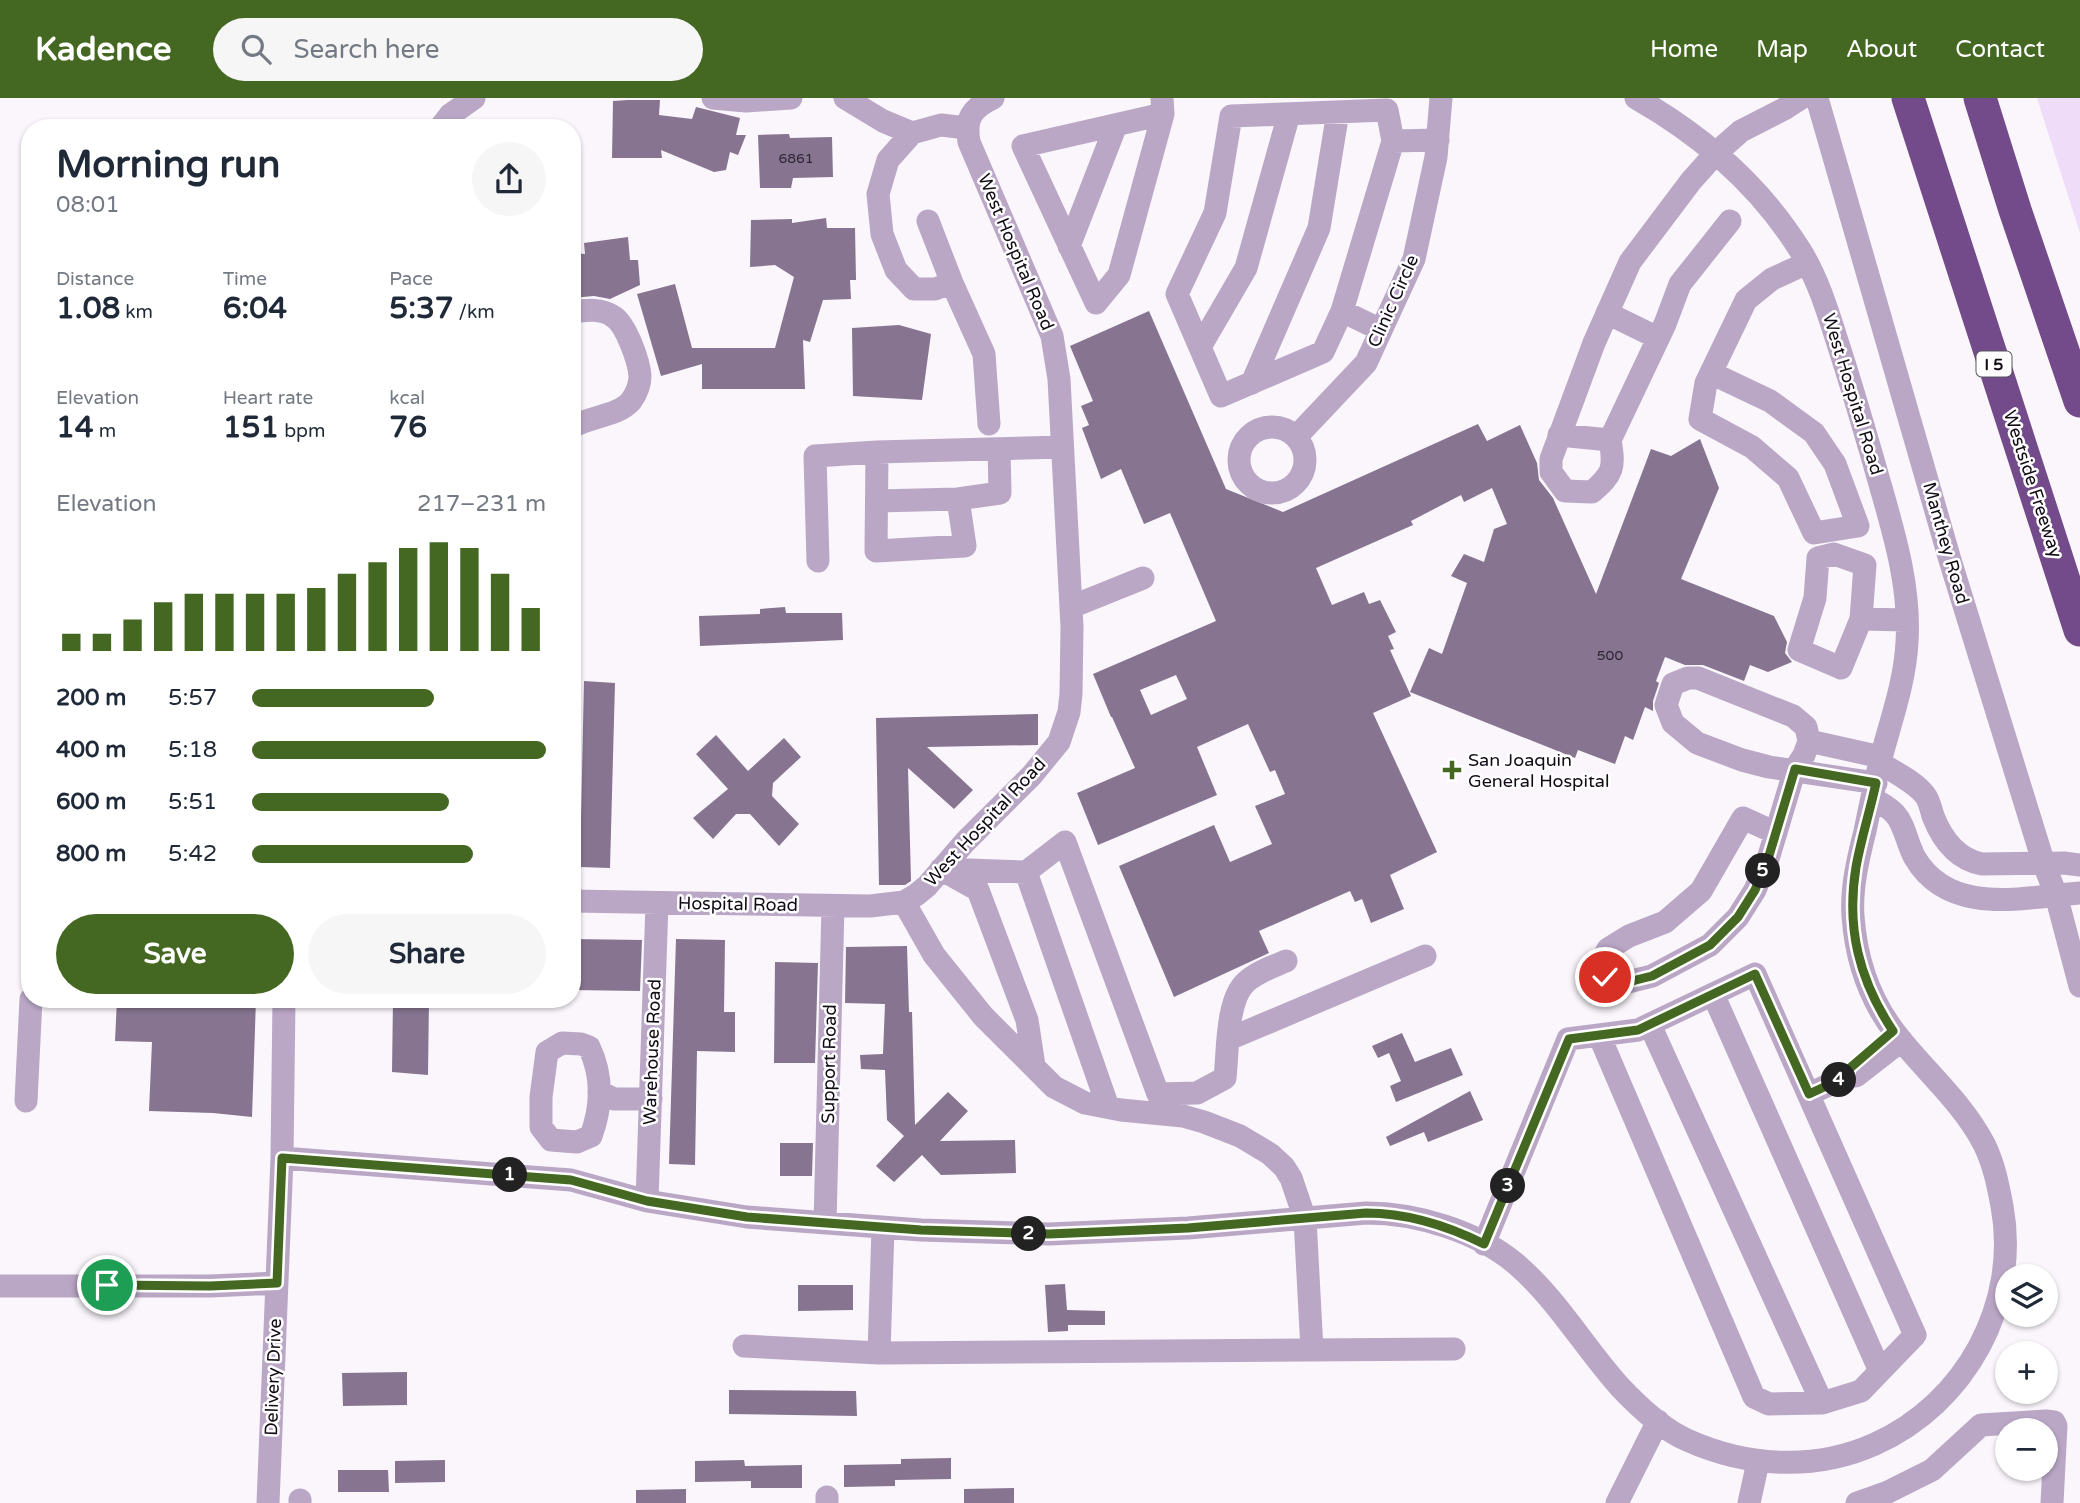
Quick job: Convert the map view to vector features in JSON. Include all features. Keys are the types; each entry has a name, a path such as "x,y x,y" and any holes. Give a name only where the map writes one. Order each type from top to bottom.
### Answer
{"highway":[{"name":"Westside Freeway","path":"1908,98 2080,631"},
{"path":"1980,98 2080,401"}],"street":[{"path":"447,119 474,98"},
{"path":"713,98 746,101 791,98"},
{"path":"845,98 883,121 912,133"},
{"path":"952,283 935,289 914,289 896,270 882,234 878,194 888,160 912,133 941,125 967,128 971,116 979,106 993,98"},
{"name":"Clinic Circle","path":"1296,436 1366,363 1414,259 1436,157 1441,98"},
{"name":"West Hospital Road","path":"282,1158 571,1180 647,1201 747,1217 883,1228 1049,1234 1188,1228 1387,1213 1423,1219 1459,1231 1512,1260 1543,1290 1621,1388 1658,1421 1685,1439 1727,1455 1758,1462 1797,1462 1845,1455 1901,1430 1930,1410 1953,1387 1985,1339 1996,1312 2006,1263 2005,1223 1997,1176 1985,1146 1962,1108 1897,1036 1868,987 1857,954 1852,911 1856,867 1901,686 1908,641 1900,557 1863,423 1826,304 1802,253 1751,187 1716,153 1661,112 1636,98"},
{"path":"1730,221 1680,284 1610,440 1614,460 1609,477 1592,492 1564,491 1550,472 1551,459 1607,313 1630,262 1691,181 1716,153 1741,131 1801,98"},
{"name":"Manthey Road","path":"1817,98 1950,560 2056,895 2080,986"},
{"path":"1162,106 1119,275 1096,303 1023,146 1116,125 1162,106"},
{"path":"1387,110 1393,141 1342,311 1323,352 1221,396 1177,294 1215,213 1231,116 1338,112 1387,110"},
{"path":"1252,383 1319,228 1338,112"},
{"path":"1200,347 1246,268 1289,114"},
{"path":"1069,246 1116,125"},
{"name":"West Hospital Road","path":"904,902 926,886 965,842 1032,775 1059,742 1069,712 1071,694 1071,607 1059,379 1052,336 969,142 967,128"},
{"path":"1393,141 1438,140"},
{"path":"928,221 984,354 989,424"},
{"path":"1711,373 1770,401 1814,433 1835,464 1858,526 1814,533 1788,478 1752,447 1700,419 1706,383 1746,300 1772,279 1807,263"},
{"path":"581,311 592,310 614,317 621,323 633,348 640,378 637,391 625,406 581,422"},
{"path":"1342,311 1381,330"},
{"path":"1607,313 1658,338"},
{"path":"1559,435 1610,440"},
{"path":"818,561 815,456 1062,447"},
{"path":"877,501 958,499 1000,493 999,449"},
{"path":"877,452 876,551 965,546 958,499"},
{"path":"1071,607 1143,579"},
{"path":"1862,613 1906,612"},
{"path":"1776,833 1743,818 1701,891 1665,922 1629,936 1608,949 1601,962 1605,977 1616,985 1652,976 1710,945 1738,917 1755,890 1768,859 1776,833 1795,769 1810,741 1806,727 1793,716 1698,678 1688,678 1673,684 1665,705 1673,723 1698,743 1742,760 1769,766 1795,769 1877,775 1909,781 1926,796 1938,830 1954,852 1969,862 2080,865"},
{"path":"1810,741 1877,775 1912,853 1920,867 1936,883 1953,892 1978,899 2080,893"},
{"path":"941,869 1027,872 1065,842 1158,1094 1197,1093 1225,1078 1234,998 1244,983 1260,972 1286,961"},
{"path":"941,869 978,890 1027,1020 1034,1066"},
{"path":"1027,872 1108,1107"},
{"name":"Hospital Road","path":"581,901 833,906 904,902"},
{"path":"904,902 934,955 983,1016 1055,1087 1086,1103 1183,1116 1204,1122 1240,1136 1270,1154 1284,1167 1291,1178 1305,1219 1312,1350"},
{"name":"Warehouse Road","path":"647,1201 657,903"},
{"name":"Support Road","path":"825,1223 833,906"},
{"path":"1229,1039 1425,956"},
{"path":"1484,1244 1569,1039 1599,1035 1638,1030 1755,974 1915,1335 1861,1391 1822,1403 1769,1404 1754,1397 1599,1035"},
{"path":"1713,994 1881,1371"},
{"path":"26,1101 31,1008"},
{"name":"Delivery Drive","path":"268,1503 282,1158 284,1008"},
{"path":"1650,1025 1822,1403"},
{"path":"1809,1094 1848,1076 1850,1068 1897,1036"},
{"path":"599,1092 614,1099 651,1093"},
{"path":"879,1353 883,1228"},
{"path":"0,1286 210,1286 277,1283"},
{"path":"744,1346 879,1353 1454,1349"},
{"path":"1617,1503 1658,1421"},
{"path":"1857,1503 1888,1492 1932,1470 1982,1425 2046,1421 2054,1422 2056,1426 2052,1503"},
{"path":"1749,1503 1758,1462"}],"shaded area":[{"path":"2037,98 2080,98 2080,233"}],"building":[{"path":"660,100 659,115 692,119 696,107 740,118 736,135 746,135 738,155 730,152 726,170 714,172 661,150 662,158 612,158 613,101"},
{"path":"789,134 790,138 832,137 833,177 793,178 791,188 760,188 758,135"},
{"path":"826,218 827,228 855,228 856,280 850,280 851,299 823,300 810,342 803,340 805,389 702,389 702,364 661,376 637,294 675,284 692,348 775,348 794,277 775,265 750,267 751,220 792,219 792,223"},
{"path":"628,237 630,260 638,260 640,285 610,299 581,297 581,254 585,254 584,243"},
{"path":"1149,311 1226,489 1283,512 1478,424 1487,441 1520,425 1537,463 1539,480 1553,498 1596,594 1651,449 1671,456 1700,439 1719,488 1681,579 1774,616 1787,642 1785,653 1792,662 1768,672 1750,665 1744,681 1703,665 1685,665 1665,657 1656,681 1659,683 1653,711 1645,707 1633,740 1625,736 1615,764 1578,750 1575,758 1410,692 1429,648 1442,654 1467,583 1451,576 1464,554 1484,562 1494,529 1507,524 1492,488 1464,502 1461,495 1411,521 1413,525 1316,568 1332,605 1364,592 1369,604 1380,600 1396,632 1388,636 1394,649 1390,650 1411,696 1373,713 1437,852 1390,875 1404,909 1371,923 1362,899 1355,902 1350,891 1259,931 1269,953 1174,997 1119,866 1214,825 1230,862 1272,844 1255,806 1285,794 1275,770 1270,772 1248,724 1197,747 1217,795 1098,845 1077,793 1135,768 1093,674 1216,621 1170,513 1144,524 1121,469 1101,479 1082,428 1089,425 1081,406 1093,401 1070,346","holes":["1176,675 1187,699 1151,715 1140,690"]},
{"path":"899,325 931,334 922,400 853,396 852,328"},
{"path":"785,607 786,613 842,613 843,640 700,646 699,616 760,614 760,609"},
{"path":"584,681 615,683 610,868 581,867"},
{"path":"1038,714 1038,745 927,747 973,790 954,809 908,768 911,881 905,885 879,885 876,718"},
{"path":"716,735 748,771 784,738 801,757 773,783 772,796 799,824 779,846 750,814 736,814 713,839 693,818 728,789 696,754"},
{"path":"581,939 642,940 640,991 581,990"},
{"path":"676,939 725,940 724,1012 735,1012 735,1052 697,1051 695,1165 669,1164"},
{"path":"907,946 915,1125 948,1092 968,1111 940,1141 1015,1140 1016,1173 941,1175 922,1155 894,1182 876,1166 904,1136 887,1120 885,1070 861,1069 860,1055 883,1054 885,1004 845,1003 846,947"},
{"path":"775,962 818,963 815,1063 774,1063"},
{"path":"117,1008 256,1008 252,1117 149,1111 152,1042 115,1041"},
{"path":"393,1008 429,1008 428,1075 392,1072"},
{"path":"1402,1033 1415,1062 1451,1048 1463,1075 1396,1102 1390,1086 1401,1081 1389,1053 1378,1058 1372,1046"},
{"path":"1470,1091 1483,1120 1428,1142 1424,1132 1390,1146 1386,1137"},
{"path":"780,1143 813,1143 812,1176 780,1176"},
{"path":"1065,1284 1067,1310 1105,1311 1105,1325 1068,1325 1068,1331 1048,1332 1045,1285"},
{"path":"798,1285 853,1285 853,1310 798,1311"},
{"path":"407,1372 407,1405 343,1406 342,1373"},
{"path":"729,1390 856,1391 857,1416 729,1414"},
{"path":"951,1458 951,1479 895,1480 895,1486 844,1487 844,1465 901,1464 901,1459"},
{"path":"445,1460 445,1482 395,1483 395,1461"},
{"path":"744,1460 745,1466 802,1465 802,1488 751,1488 751,1481 695,1482 695,1461"},
{"path":"338,1470 388,1470 389,1492 338,1492"},
{"path":"1014,1488 1014,1503 964,1503 964,1489"},
{"path":"686,1489 686,1503 636,1503 636,1490"}],"place":[{"name":"San Joaquin General Hospital","path":"1452,770"}],"route":[{"path":"107,1285 210,1286 277,1283 282,1158 571,1180 647,1201 747,1217 883,1228 1049,1234 1188,1228 1387,1213 1423,1219 1459,1231 1484,1244 1569,1039 1638,1030 1755,974 1809,1094 1848,1076 1850,1068 1893,1031 1868,987 1857,954 1852,911 1856,867 1876,783 1795,769 1768,859 1755,890 1738,917 1710,945 1652,976 1616,985 1605,977"}]}
